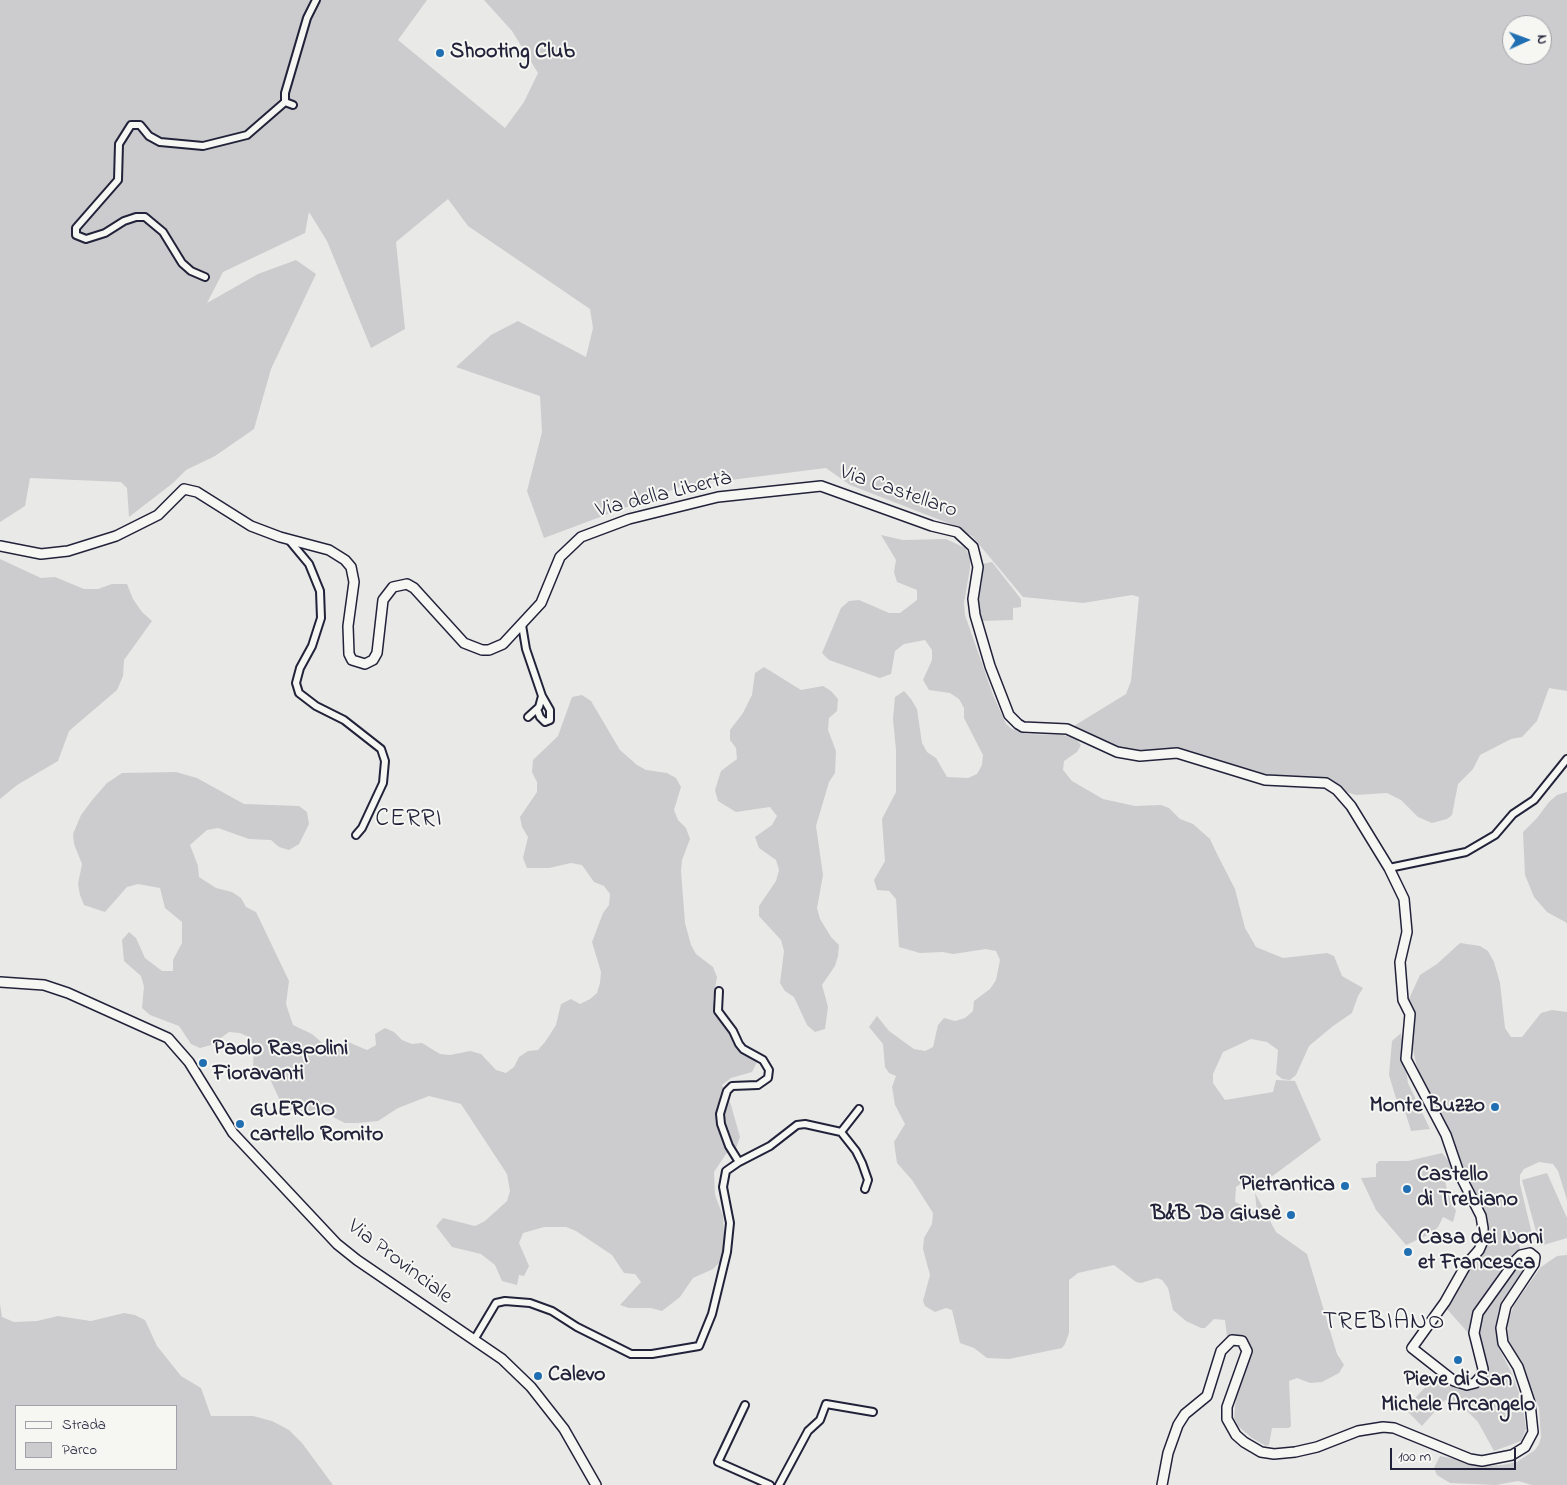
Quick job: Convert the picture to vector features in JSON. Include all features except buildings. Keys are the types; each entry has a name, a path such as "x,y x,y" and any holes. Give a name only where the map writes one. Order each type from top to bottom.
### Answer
{"street":[{"path":"205,277 191,271 182,263 163,232 145,217 136,216 124,221 104,234 86,239 76,235 76,228 118,180 119,144 131,125 140,125 149,136 160,142 204,146 247,135 285,102 285,93 299,43 307,18 316,0"},
{"path":"285,102 293,105"},
{"name":"Via della Libertà","path":"0,546 41,554 68,551 116,536 158,514 184,489 203,495 251,526 329,550 342,557 351,567 354,582 348,626 349,654 356,662 370,663 377,654 383,600 388,591 401,584 407,584 414,588 435,609 455,635 474,648 482,650 494,649 503,644 542,603 560,557 581,537 629,519 718,497 818,486"},
{"name":"Via Castellaro","path":"818,486 840,491 932,526 957,532 973,547 978,567 973,599 975,615 990,666 1009,714 1023,727 1067,729 1117,752 1140,756 1177,753 1264,780 1326,783 1342,794 1389,868 1404,899 1407,932 1400,962 1403,1000 1410,1014 1406,1059 1446,1135 1461,1178 1481,1216 1483,1228 1483,1241 1478,1250 1466,1265 1437,1313 1413,1344 1413,1350 1454,1381 1467,1385 1475,1383 1482,1374 1483,1369 1474,1333 1478,1313 1516,1260 1530,1252 1535,1257 1530,1271 1506,1306 1502,1318 1503,1343 1518,1368 1530,1403 1532,1420 1530,1440 1525,1447 1512,1455 1482,1461 1470,1459 1394,1428 1383,1427 1358,1432 1317,1447 1295,1452 1274,1454 1261,1452 1236,1435 1227,1419 1229,1399 1246,1351 1242,1341 1232,1340 1221,1352 1207,1396 1185,1414 1178,1425 1168,1454 1162,1485"},
{"path":"288,538 309,564 320,591 321,618 312,646 300,668 296,683 299,694 316,706 344,720 381,748 384,756 386,766 383,783 362,828 356,835"},
{"path":"522,625 526,649 542,696 550,710 550,720 545,722 540,717 537,709"},
{"path":"528,717 537,709 542,696"},
{"path":"1389,868 1466,852 1495,835 1513,814 1534,800 1567,759"},
{"name":"Via Provinciale","path":"0,982 44,985 68,993 168,1038 189,1062 233,1133 337,1244 357,1260 509,1365 548,1406 564,1429 596,1485"},
{"path":"719,991 718,1011 733,1031 743,1049 764,1060 769,1070 768,1078 758,1085 732,1086 723,1104 721,1124 739,1162"},
{"path":"841,1132 859,1109"},
{"path":"474,1340 496,1303 505,1301 530,1303 552,1311 577,1327 631,1354 652,1354 699,1346 712,1314 727,1252 730,1223 723,1179 726,1171 770,1146 797,1125 805,1124 841,1132 856,1151 862,1163 868,1180 865,1189"},
{"path":"745,1404 718,1462 770,1485"},
{"path":"779,1485 808,1431 820,1420 826,1404 872,1412"}],"green space":[{"path":"0,0 427,0 398,40 505,128 524,102 538,73 512,31 484,0 1567,0 1567,691 1549,688 1537,721 1522,737 1511,739 1480,755 1473,769 1458,784 1452,815 1447,819 1432,823 1418,817 1401,800 1387,793 1356,795 1305,779 1258,774 1192,756 1119,748 1074,726 1126,694 1131,681 1139,597 1132,595 1083,603 1023,597 972,536 953,525 850,485 826,468 683,486 544,538 527,491 542,432 540,396 456,367 491,335 518,321 586,357 593,328 590,309 468,226 448,199 396,242 405,329 371,348 327,241 309,212 305,233 223,272 207,303 258,274 296,260 316,274 271,369 254,429 215,456 186,470 173,483 129,517 127,488 121,482 30,478 25,506 0,522"},
{"path":"881,535 903,540 946,539 965,548 970,557 970,568 964,603 965,615 993,695 1006,724 1012,729 1026,734 1063,735 1076,739 1081,745 1077,752 1064,761 1063,770 1072,781 1103,799 1135,806 1161,805 1169,808 1180,819 1193,824 1210,839 1235,889 1245,928 1256,947 1283,958 1327,953 1334,956 1342,976 1363,988 1352,1013 1309,1046 1296,1075 1290,1080 1282,1079 1276,1074 1278,1050 1267,1042 1251,1039 1223,1052 1213,1074 1213,1083 1225,1100 1273,1092 1276,1080 1295,1081 1321,1140 1259,1186 1247,1179 1236,1187 1235,1202 1257,1213 1255,1193 1276,1232 1307,1254 1337,1354 1344,1365 1339,1373 1322,1382 1310,1383 1297,1378 1289,1381 1291,1426 1289,1428 1272,1428 1269,1445 1266,1446 1252,1438 1238,1426 1234,1418 1236,1397 1248,1362 1249,1346 1227,1336 1225,1320 1214,1319 1205,1328 1186,1321 1173,1310 1168,1288 1162,1280 1157,1278 1141,1283 1136,1282 1114,1265 1078,1273 1069,1280 1069,1333 1062,1348 1009,1359 987,1358 974,1348 960,1343 952,1310 946,1308 935,1312 925,1306 923,1301 930,1275 923,1249 924,1238 932,1224 933,1213 912,1180 897,1163 894,1142 905,1124 895,1105 892,1087 896,1076 889,1073 885,1067 883,1044 869,1027 877,1016 889,1031 914,1049 925,1051 933,1047 938,1025 944,1018 955,1021 965,1018 973,1011 974,1001 990,989 996,980 1000,960 996,951 986,949 953,954 943,952 920,953 899,947 896,899 889,891 877,890 874,880 885,861 882,819 896,792 896,750 893,719 895,697 904,691 911,699 917,709 922,743 927,752 936,758 947,777 968,778 977,774 982,765 983,755 964,718 964,708 959,699 950,693 929,690 923,680 932,660 932,650 925,640 904,644 895,651 891,674 880,678 829,660 822,653 841,608 849,601 859,600 889,613 900,613 917,600 917,590 897,582 894,572 896,560"},
{"path":"0,559 41,578 55,577 84,589 98,589 112,584 127,584 133,599 142,612 152,621 124,660 123,676 117,690 69,731 58,761 17,785 0,799"},
{"path":"992,562 1021,599 1021,607 1013,608 1013,620 981,621 978,614 977,592 982,584 981,567 982,564"},
{"path":"764,667 801,690 823,686 838,699 837,711 829,718 828,730 836,751 835,773 829,782 816,826 823,875 817,908 820,919 831,937 839,945 835,966 822,985 828,1007 825,1029 815,1032 807,1025 794,997 785,991 780,983 784,951 781,940 759,916 759,906 776,881 779,870 776,860 759,848 755,837 772,825 777,816 770,807 736,812 718,801 715,790 721,771 737,759 736,748 730,740 730,730 743,713 752,695 755,673"},
{"path":"582,695 591,701 620,750 637,765 646,770 667,773 676,778 681,787 674,810 678,820 686,828 690,839 682,860 681,871 685,923 691,945 696,954 713,967 717,977 713,1000 716,1011 733,1039 743,1045 757,1062 752,1072 731,1078 722,1085 731,1105 740,1137 736,1148 726,1154 714,1172 715,1195 723,1216 725,1250 721,1261 713,1269 693,1278 680,1297 662,1311 651,1308 629,1308 620,1305 641,1282 635,1274 624,1273 612,1255 576,1231 566,1227 544,1227 523,1233 519,1243 529,1266 524,1276 519,1275 517,1285 502,1281 495,1265 481,1254 452,1247 436,1226 443,1218 475,1226 485,1221 507,1201 510,1191 507,1174 461,1104 429,1096 398,1108 378,1121 357,1123 345,1123 325,1113 293,1111 283,1107 270,1079 253,1067 254,1047 249,1037 240,1033 229,1032 211,1045 200,1048 191,1044 179,1026 150,1015 142,1008 144,987 141,976 124,961 122,940 129,932 136,938 145,958 162,971 173,971 173,960 182,943 182,922 165,908 160,888 138,884 127,887 105,912 84,905 78,884 82,864 74,844 73,834 81,815 93,799 107,783 122,773 176,772 197,778 244,804 299,806 307,812 309,824 299,844 289,850 279,847 271,840 249,839 218,828 207,830 190,845 198,866 199,877 216,888 232,892 241,898 246,907 256,912 289,981 286,1004 293,1025 312,1034 328,1048 339,1048 348,1042 367,1050 376,1045 375,1034 385,1028 394,1032 402,1040 412,1044 422,1043 440,1054 450,1055 470,1051 481,1054 496,1070 506,1073 514,1067 519,1057 528,1051 538,1050 545,1042 556,1025 561,1004 571,999 580,1004 590,999 597,993 600,983 601,972 592,942 603,913 609,905 610,894 604,886 594,882 582,865 571,863 549,868 527,868 523,858 528,837 522,827 520,817 537,792 537,782 532,772 533,760 558,736 572,697"},
{"path":"1567,792 1567,923 1547,912 1534,897 1525,875 1523,832 1549,802 1557,795"},
{"path":"1460,943 1480,946 1488,951 1494,962 1500,983 1505,1028 1511,1037 1522,1037 1541,1013 1552,1010 1567,1012 1567,1200 1558,1171 1553,1164 1539,1162 1524,1169 1520,1175 1520,1184 1534,1242 1525,1241 1519,1246 1521,1251 1504,1267 1474,1311 1470,1335 1447,1309 1445,1302 1466,1265 1489,1238 1486,1212 1465,1173 1448,1169 1445,1180 1447,1191 1456,1211 1453,1222 1443,1217 1438,1227 1432,1233 1406,1245 1376,1210 1361,1178 1376,1177 1376,1164 1379,1161 1408,1161 1442,1153 1457,1171 1417,1067 1408,1029 1408,1001 1420,975 1437,964"},
{"path":"1401,1033 1408,1083 1430,1129 1411,1131 1404,1108 1398,1105 1389,1075 1392,1041"},
{"path":"1547,1173 1567,1218 1567,1238 1540,1246 1522,1180"},
{"path":"1567,1255 1567,1485 1532,1485 1518,1481 1496,1485 1450,1483 1437,1475 1434,1468 1440,1456 1487,1466 1502,1465 1517,1462 1535,1450 1539,1444 1541,1437 1539,1408 1509,1344 1507,1324 1514,1305 1541,1267 1557,1256"},
{"path":"1528,1258 1530,1261 1498,1312 1496,1328 1498,1346 1512,1374 1522,1401 1526,1429 1521,1441 1494,1451 1478,1422 1460,1404 1445,1400 1422,1426 1405,1409 1431,1381 1464,1389 1472,1387 1486,1373 1486,1362 1479,1342 1482,1316 1520,1260"},
{"path":"0,1304 2,1317 14,1322 37,1321 58,1316 91,1321 124,1313 135,1315 145,1320 157,1346 181,1376 201,1388 211,1416 253,1416 272,1421 289,1430 302,1443 333,1485 0,1485"}],"place":[{"name":"Shooting Club","path":"440,53"},
{"name":"Paolo Raspolini Fioravanti","path":"203,1063"},
{"name":"Monte Buzzo","path":"1495,1107"},
{"name":"GUERCIO cartello Romito","path":"240,1124"},
{"name":"Pietrantica","path":"1345,1186"},
{"name":"Castello di Trebiano","path":"1407,1189"},
{"name":"B&B Da Giusè","path":"1291,1215"},
{"name":"Casa dei Noni et Francesca","path":"1408,1252"},
{"name":"Pieve di San Michele Arcangelo","path":"1458,1360"},
{"name":"Calevo","path":"538,1376"}],"district":[{"name":"CERRI","path":"409,821"},
{"name":"TREBIANO","path":"1384,1324"}]}
